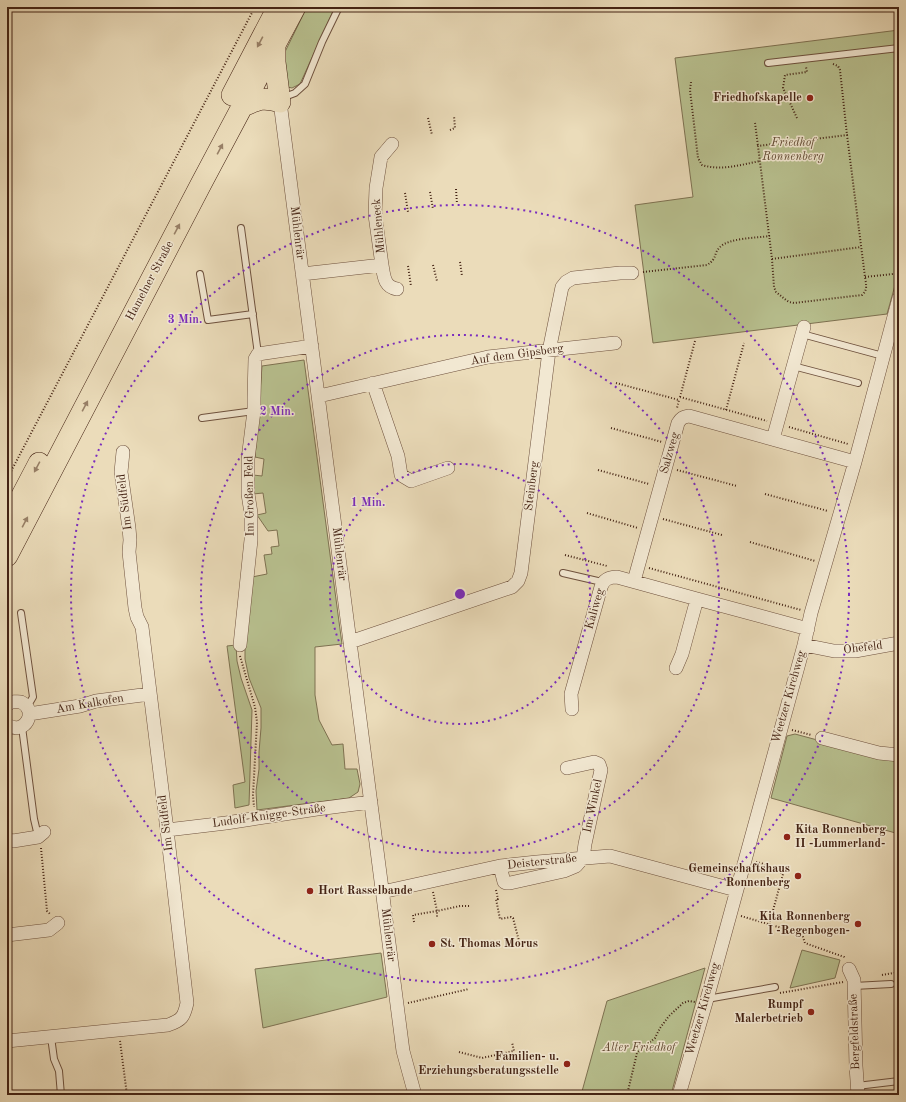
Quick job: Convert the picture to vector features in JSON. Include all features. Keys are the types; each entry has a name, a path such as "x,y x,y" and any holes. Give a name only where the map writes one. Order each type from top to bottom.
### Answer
{"highway":[{"path":"7,524 278,7"},
{"name":"Hamelner Straße","path":"7,556 197,191 295,7"},
{"path":"243,106 257,100 269,98 280,102 275,62 275,46"}],"street":[{"name":"Mühlenrär","path":"280,102 403,1051 414,1095"},
{"name":"Mühleneck","path":"392,144 381,158 376,188 375,215 385,280 392,288 397,289"},
{"name":"Mühleneck","path":"302,274 382,265"},
{"name":"Steinberg","path":"350,642 512,587 518,581 521,573 549,351 562,287 566,282 573,278 632,273"},
{"name":"Weetzer Kirchweg","path":"679,1095 706,1002 804,645 811,613 855,462 899,298"},
{"path":"773,439 803,330"},
{"name":"Auf dem Gipsberg","path":"319,396 488,357 615,343"},
{"path":"258,354 312,346"},
{"name":"Im Großen Feld","path":"240,645 251,540 251,513 248,494 248,460 254,411 255,359 258,354"},
{"path":"373,384 398,456 401,475 411,481 448,468"},
{"name":"Salzweg","path":"634,581 678,423 683,417 689,416 722,424 855,462"},
{"name":"Im Südfeld","path":"7,1041 51,1038 168,1025 180,1020 185,1012 187,1003 142,627 137,617 135,608 128,552 130,540 129,528 120,472 123,452"},
{"name":"Kaliweg","path":"572,709 571,694 602,582 609,577 617,577 634,581 697,600 808,629"},
{"path":"676,668 682,654 697,600"},
{"name":"Ohefeld","path":"804,645 834,652 855,651 899,643"},
{"name":"Am Kalkofen","path":"7,705 11,702 20,702 28,711 80,706 96,701 150,694"},
{"path":"7,725 15,728 22,727 27,722 28,711"},
{"path":"822,738 879,753 899,755"},
{"name":"Im Winkel","path":"567,768 594,762 599,764 601,770 583,858"},
{"name":"Ludolf-Knigge-Straße","path":"167,830 371,802"},
{"path":"7,840 13,841 41,834"},
{"name":"Deisterstraße","path":"382,892 500,866 610,856 736,890"},
{"name":"Deisterstraße","path":"500,866 504,882 510,883 564,871 576,866 583,858"},
{"path":"7,935 49,930 58,923"},
{"name":"Bergfeldstraße","path":"852,978 858,1090"}],"lane":[{"path":"280,102 287,96 295,93 305,84 322,42 339,7"},
{"path":"768,63 899,48"},
{"path":"241,228 258,354"},
{"path":"200,274 208,320 253,314"},
{"path":"803,330 883,356"},
{"path":"793,366 858,383"},
{"path":"202,418 254,411"},
{"path":"563,573 602,582"},
{"path":"21,613 33,697 28,711"},
{"path":"22,727 34,819 41,834"},
{"path":"852,978 891,984"},
{"path":"706,1002 775,987"},
{"path":"51,1038 54,1059 59,1071 61,1095"},
{"path":"858,1090 899,1081"}],"path":[{"path":"7,479 255,7"},
{"path":"797,118 783,88 785,75 807,72 805,59"},
{"path":"755,123 770,236 774,287 776,292 789,302 794,303 862,295 866,292 865,277 840,70 838,66 833,64"},
{"path":"691,82 690,90 698,158 702,164 710,167 722,168 760,162"},
{"path":"450,130 455,128 454,116"},
{"path":"428,118 432,134"},
{"path":"758,146 847,135"},
{"path":"456,189 457,204"},
{"path":"430,192 433,209"},
{"path":"405,193 408,212"},
{"path":"646,272 707,265 713,262 718,248 726,242 770,236"},
{"path":"772,259 861,247"},
{"path":"460,262 462,276"},
{"path":"433,265 437,281"},
{"path":"408,266 411,286"},
{"path":"865,277 893,274 899,275"},
{"path":"683,417 677,409 695,341"},
{"path":"722,424 744,343"},
{"path":"616,383 679,400"},
{"path":"611,428 672,445"},
{"path":"666,467 737,486"},
{"path":"598,470 660,487"},
{"path":"765,494 839,514"},
{"path":"587,513 648,531"},
{"path":"652,516 722,535"},
{"path":"750,542 825,564"},
{"path":"565,554 611,567 617,577"},
{"path":"638,566 811,613"},
{"path":"240,645 240,658 255,707 257,722 253,795 254,818"},
{"path":"781,727 822,738"},
{"path":"41,834 40,845 47,911 58,923"},
{"path":"753,862 764,864 782,874 769,924"},
{"path":"431,881 438,917"},
{"path":"504,882 496,891 500,919 513,918 519,942"},
{"path":"414,922 413,915 460,906 470,906"},
{"path":"730,914 802,934 805,943 844,957 852,978 775,994"},
{"path":"891,984 896,984 897,1013"},
{"path":"397,1005 469,989"},
{"path":"627,1095 637,1053 655,1038 669,1016 683,1002 706,1002"},
{"path":"119,1031 127,1095"},
{"path":"459,1052 482,1058 514,1051 512,1042"}],"green space":[{"path":"307,7 335,7 300,84 292,88 283,86 281,60"},
{"name":"Friedhof Ronnenberg","path":"899,30 899,271 887,314 653,343 635,205 693,197 675,58"},
{"path":"304,360 342,644 315,647 315,695 319,720 332,745 343,744 345,769 357,769 360,784 358,792 349,798 257,810 256,791 259,769 261,708 249,678 245,659 245,638 252,577 267,574 264,555 272,554 271,547 279,546 277,530 268,531 257,515 266,513 263,493 253,494 253,475 262,476 264,459 255,457 262,366"},
{"path":"236,645 237,661 241,678 252,710 249,805 235,808 233,785 245,782 227,646"},
{"path":"795,734 899,762 899,834 771,798 787,736"},
{"path":"802,950 840,960 835,978 790,988"},
{"path":"381,953 387,997 263,1028 255,969"},
{"name":"Alter Friedhof","path":"705,968 671,1095 581,1095 607,1001"}],"place":[{"name":"Friedhofskapelle","path":"810,98"},
{"name":"Kita Ronnenberg II -Lummerland-","path":"787,837"},
{"name":"Gemeinschaftshaus Ronnenberg","path":"798,876"},
{"name":"Hort Rasselbande","path":"310,891"},
{"name":"Kita Ronnenberg I -Regenbogen-","path":"858,924"},
{"name":"St. Thomas Morus","path":"432,944"},
{"name":"Rumpf Malerbetrieb","path":"811,1012"},
{"name":"Familien- u. Erziehungsberatungsstelle","path":"567,1064"}]}
